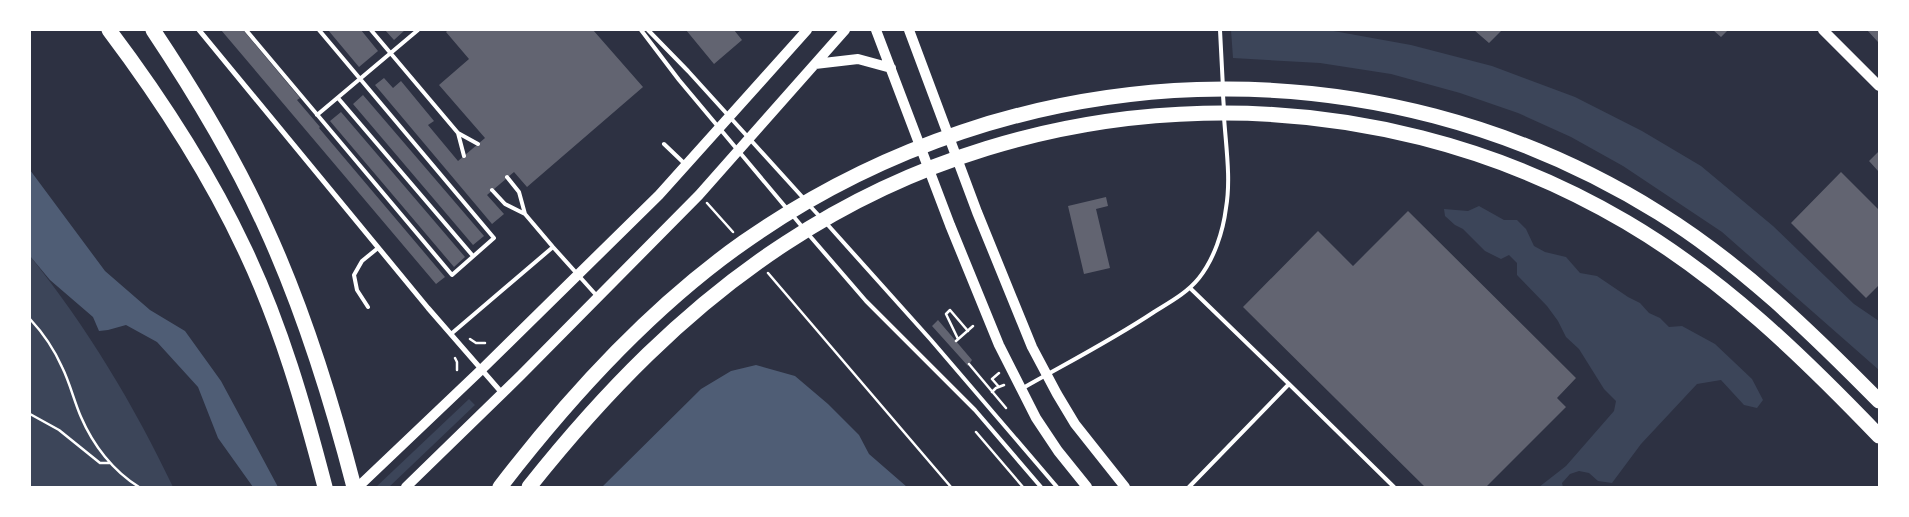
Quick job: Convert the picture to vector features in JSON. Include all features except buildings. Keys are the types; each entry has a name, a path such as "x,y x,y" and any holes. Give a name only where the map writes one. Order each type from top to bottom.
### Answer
{"highway":[{"path":"109,30 172,119 212,186 245,250 280,336 310,429 326,487"},
{"path":"153,30 195,96 248,192 279,257 306,328 328,395 354,487"},
{"path":"500,487 594,376 669,303 745,242 818,196 857,175 911,150 998,120 1094,98 1184,90 1276,90 1374,103 1472,127 1561,161 1655,210 1720,255 1793,316 1879,401"},
{"path":"529,487 603,401 684,320 716,293 769,254 836,212 894,183 937,165 1030,136 1122,119 1210,112 1294,116 1391,131 1432,140 1490,159 1569,192 1648,235 1720,287 1783,340 1879,436"},
{"path":"495,487 512,471"}],"main road":[{"path":"358,487 640,215 807,30"},
{"path":"406,487 503,393 695,199 845,30"},
{"path":"876,30 983,309 1020,390 1044,430 1087,487"},
{"path":"908,30 1020,319 1046,375 1079,430 1125,487"},
{"path":"1823,30 1879,86"},
{"path":"815,64 858,60 891,68"}],"street":[{"path":"199,30 378,248 503,393"}],"lane":[{"path":"246,30 452,275 494,238 319,30"},
{"path":"370,30 458,133 478,144"},
{"path":"317,115 413,32 418,30"},
{"path":"641,30 679,80 866,301 975,410 1041,487"},
{"path":"648,30 785,177 931,340 1057,487"},
{"path":"1020,390 1138,323 1190,288 1208,264 1222,229 1227,206 1227,166 1220,30"},
{"path":"338,98 473,256"},
{"path":"458,133 464,156"},
{"path":"664,144 686,165"},
{"path":"507,177 519,192 525,214"},
{"path":"492,190 505,204 525,214 553,248 599,297"},
{"path":"368,307 358,290 354,275 362,261 378,248"},
{"path":"451,334 553,248"},
{"path":"1190,288 1394,487"},
{"path":"1189,487 1289,384"}],"path":[{"path":"717,213 723,220"},
{"path":"784,292 951,487"},
{"path":"968,330 950,310 946,314 957,340 973,326"},
{"path":"30,319 55,353 88,432 120,474 139,487"},
{"path":"470,339 476,343 485,343"},
{"path":"454,358 457,362 457,370"},
{"path":"970,364 1006,408"},
{"path":"999,373 992,378 999,387"},
{"path":"992,392 1004,385"},
{"path":"30,414 59,430 100,464 111,463"},
{"path":"976,432 1023,487"}],"shaded area":[{"path":"1231,30 1328,30 1411,45 1492,66 1575,97 1642,131 1701,166 1773,226 1854,304 1879,321 1879,370 1722,232 1623,166 1571,137 1518,113 1460,93 1391,74 1320,63 1233,58"},
{"path":"30,170 105,271 150,310 185,331 221,381 278,487 253,487 218,438 198,387 157,342 126,325 99,331 93,317 50,280 30,256"},
{"path":"1479,206 1504,220 1517,220 1526,229 1534,246 1545,252 1566,257 1580,273 1597,276 1640,303 1649,313 1660,318 1669,327 1682,326 1715,344 1752,379 1763,400 1757,408 1744,405 1721,380 1697,384 1641,444 1612,483 1598,481 1589,473 1579,471 1570,474 1562,483 1563,487 1539,487 1566,466 1614,411 1616,401 1604,389 1579,349 1566,337 1558,321 1547,306 1517,275 1517,263 1509,255 1501,259 1485,251 1463,229 1445,216 1444,209 1468,211"},
{"path":"30,256 71,311 108,367 142,426 173,487 30,487"},
{"path":"756,365 795,376 828,404 859,435 869,454 907,487 602,487 701,389 731,371"},
{"path":"469,399 475,405 389,487 376,487"}]}
